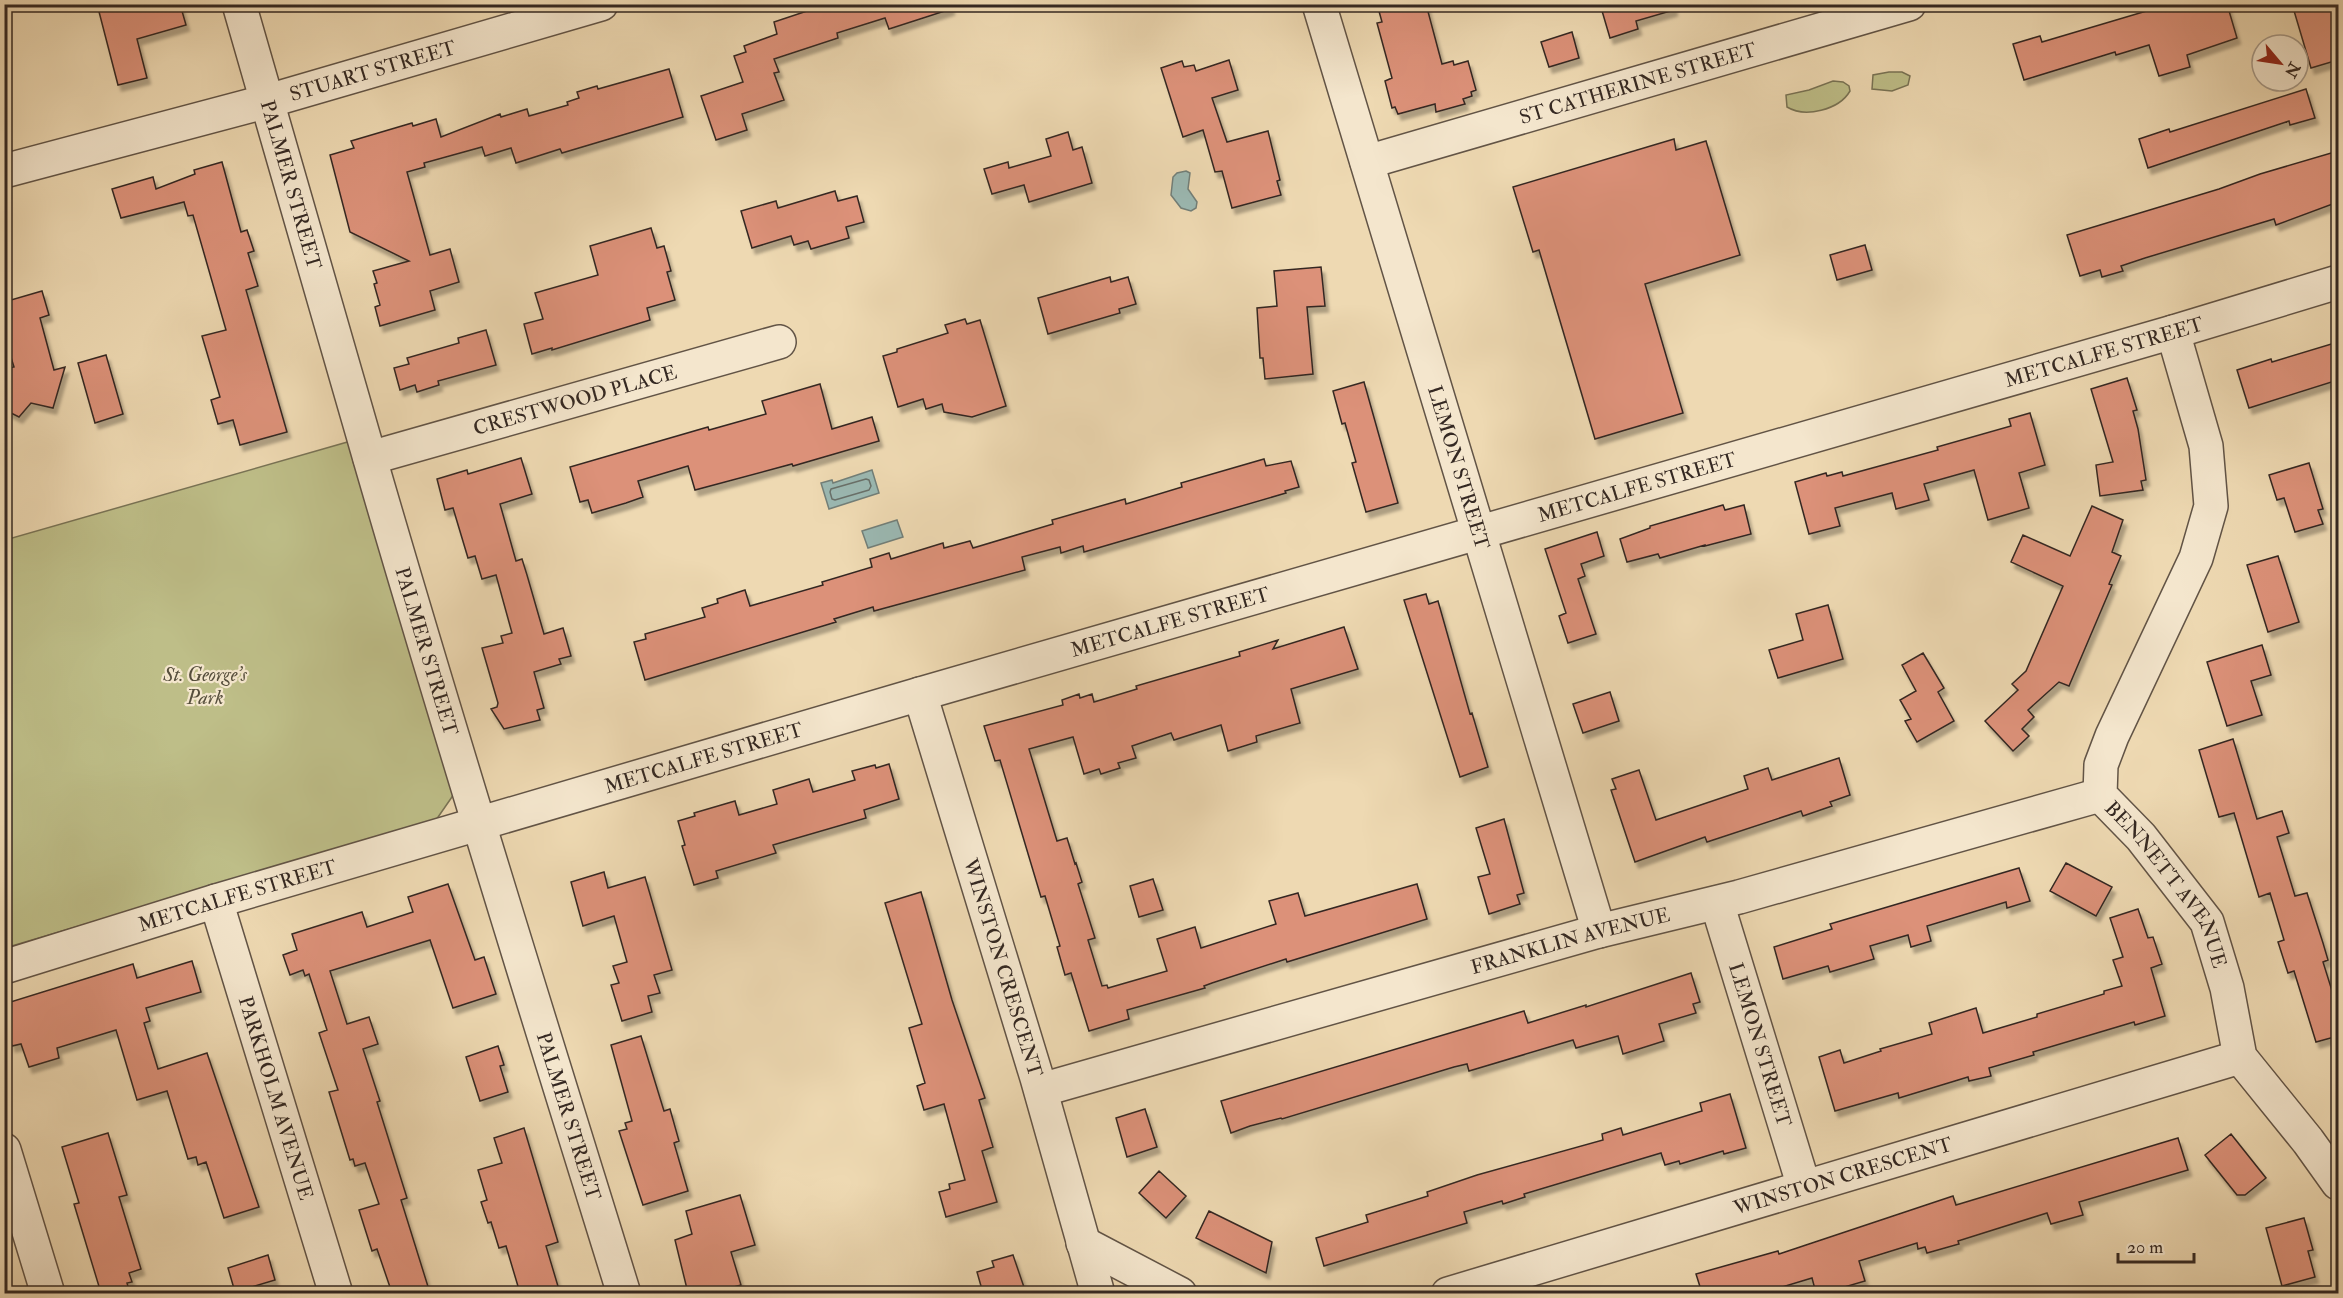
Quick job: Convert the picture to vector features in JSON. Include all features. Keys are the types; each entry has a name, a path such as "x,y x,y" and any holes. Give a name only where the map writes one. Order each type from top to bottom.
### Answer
{"street":[{"name":"PALMER STREET","path":"239,4 370,458 479,824 624,1293"},
{"name":"STUART STREET","path":"4,171 268,101 601,4"},
{"name":"LEMON STREET","path":"1319,4 1599,931"},
{"name":"ST CATHERINE STREET","path":"1367,162 1909,4"},
{"name":"METCALFE STREET","path":"4,967 216,901 920,694 1479,534 2338,282"},
{"name":"BENNETT AVENUE","path":"2173,332 2206,446 2211,506 2196,558 2112,736 2101,765 2100,795 2141,837 2207,922 2227,988 2240,1057 2308,1141 2338,1183"},
{"name":"CRESTWOOD PLACE","path":"370,458 779,342"},
{"name":"WINSTON CRESCENT","path":"920,694 1041,1090 1098,1293"},
{"name":"FRANKLIN AVENUE","path":"1041,1090 1599,931 1717,903 2100,795"},
{"name":"PARKHOLM AVENUE","path":"216,901 336,1293"},
{"name":"LEMON STREET","path":"1717,903 1804,1187"},
{"name":"WINSTON CRESCENT","path":"1448,1293 2240,1057"},
{"path":"4,1150 48,1293"},
{"path":"1083,1243 1180,1293"}],"green space":[{"path":"1902,72 1910,76 1908,85 1892,91 1872,89 1873,75"},
{"path":"1833,81 1843,82 1849,86 1850,91 1838,103 1812,112 1787,107 1786,95"},
{"name":"St. George's Park","path":"351,441 454,794 436,820 5,948 5,540"}],"water":[{"path":"1186,171 1190,173 1188,189 1197,202 1196,208 1191,211 1181,208 1171,195 1173,177 1177,173"},
{"path":"872,470 879,493 829,509 821,483 832,480 833,483"},
{"path":"897,520 903,537 868,548 862,531"}],"building":[{"path":"97,4 180,4 186,25 137,39 147,78 118,85"},
{"path":"828,4 950,4 951,9 889,29 885,18 837,33 838,38 774,59 779,72 774,73 784,100 742,114 747,130 716,140 701,96 743,82 734,56 746,52 744,46 777,34 774,22"},
{"path":"1377,4 1426,4 1442,64 1453,61 1454,65 1468,61 1476,90 1471,92 1472,96 1463,99 1465,104 1436,112 1435,104 1398,114 1395,107 1392,108 1385,81 1392,78 1377,23 1382,22"},
{"path":"1600,4 1673,4 1674,10 1636,21 1638,29 1610,38"},
{"path":"2170,4 2227,4 2237,38 2187,55 2190,67 2159,76 2149,45 2116,55 2115,52 2024,80 2013,44 2040,36 2042,42"},
{"path":"2292,4 2338,4 2338,60 2311,68 2310,33 2301,33"},
{"path":"1572,32 1579,58 1549,67 1541,42"},
{"path":"1229,60 1238,90 1212,98 1227,142 1268,131 1280,180 1277,181 1281,195 1232,208 1222,171 1215,172 1203,130 1183,137 1161,68 1182,61 1184,67 1194,65 1196,71"},
{"path":"669,69 683,117 562,153 560,149 516,163 511,148 485,156 482,147 424,163 425,167 407,172 430,255 450,249 459,282 430,291 435,310 380,326 375,307 380,305 373,271 409,261 350,232 330,155 354,148 351,141 412,123 413,126 436,119 441,137 500,114 501,117 527,109 529,116 568,105 567,102 579,98 577,92 597,86 598,89"},
{"path":"2293,93 2307,93 2315,118 2290,125 2289,121 2148,168 2139,139 2169,129 2170,132"},
{"path":"1068,132 1073,150 1082,147 1092,183 1029,202 1024,185 992,194 984,169 1008,162 1009,168 1051,156 1046,139"},
{"path":"1674,139 1676,150 1706,141 1740,255 1645,284 1683,413 1595,439 1539,250 1533,252 1513,187"},
{"path":"2338,151 2338,202 2276,225 2274,219 2145,258 2121,266 2123,271 2102,277 2100,270 2080,276 2067,235"},
{"path":"222,162 241,232 247,230 254,251 248,253 258,286 246,290 287,432 240,445 233,420 218,424 211,400 220,397 202,336 226,330 193,215 188,216 184,202 121,218 112,189 153,177 156,189 195,174 194,170"},
{"path":"835,191 838,201 857,196 864,222 846,227 849,238 811,249 808,241 794,245 791,236 752,248 741,211 776,201 778,208"},
{"path":"651,228 657,248 664,246 671,271 667,272 675,300 647,308 650,320 532,354 524,324 543,319 535,293 598,275 590,246"},
{"path":"1865,245 1872,270 1837,280 1830,255"},
{"path":"1321,267 1325,306 1307,307 1313,374 1265,379 1263,358 1260,358 1257,308 1277,306 1274,271"},
{"path":"1110,277 1111,282 1128,277 1136,304 1119,309 1120,313 1048,334 1038,298"},
{"path":"42,291 49,315 40,318 54,370 65,367 53,408 31,403 19,417 7,411 4,402 4,369 14,367 4,335 4,302"},
{"path":"965,319 967,324 980,320 1006,406 972,417 944,412 942,404 926,409 923,399 898,407 883,356 897,352 897,349 948,333 945,325"},
{"path":"486,330 496,365 438,381 439,385 417,392 415,385 400,390 394,368 409,364 407,358 459,343 458,338"},
{"path":"2338,342 2338,380 2249,408 2237,370"},
{"path":"106,355 123,414 95,423 78,363"},
{"path":"2127,378 2137,410 2133,411 2146,480 2141,481 2143,490 2100,496 2096,465 2113,462 2091,389"},
{"path":"1364,382 1398,503 1366,512 1352,463 1356,462 1333,391"},
{"path":"820,384 832,429 872,417 879,441 793,466 792,464 695,490 688,466 638,481 643,497 626,503 592,513 588,500 580,502 570,467 708,427 709,430 766,414 762,401"},
{"path":"2030,413 2045,465 2019,473 2029,508 1988,520 1974,470 1924,484 1929,500 1896,509 1892,493 1835,508 1840,526 1809,534 1795,482 1826,473 1827,476 1842,472 1843,476 1938,450 1937,447 2011,426 2009,419"},
{"path":"521,458 532,494 500,504 516,561 522,559 544,634 563,628 571,656 559,659 561,664 534,672 544,708 537,710 540,720 504,729 491,709 497,707 498,703 482,648 503,643 501,636 512,633 496,575 482,579 475,556 468,558 453,508 445,510 437,479 467,470 468,474"},
{"path":"1264,459 1266,466 1291,461 1299,487 1285,491 1286,493 1084,552 1083,546 1061,553 1060,547 1022,557 1025,570 874,611 873,607 834,619 836,622 645,680 634,642 646,639 645,634 705,617 702,608 718,603 717,599 745,590 750,606 823,585 822,582 872,567 870,559 889,553 891,559 943,543 944,548 970,541 973,548 1053,524 1052,520 1125,499 1126,504 1182,487 1181,483"},
{"path":"2309,463 2323,509 2318,510 2323,524 2295,532 2284,498 2277,500 2269,475"},
{"path":"1723,505 1725,510 1744,505 1751,534 1660,558 1658,554 1627,562 1620,539 1650,528 1650,526"},
{"path":"2092,506 2123,520 2112,552 2121,556 2109,584 2112,585 2069,686 2059,682 2028,710 2034,717 2022,729 2029,736 2013,751 1985,721 2018,690 2012,684 2026,671 2063,586 2011,562 2023,535 2070,556"},
{"path":"1597,532 1604,556 1581,564 1585,576 1578,579 1596,634 1568,643 1559,616 1566,613 1545,549"},
{"path":"2278,556 2299,622 2268,632 2247,565"},
{"path":"1426,594 1429,604 1438,601 1470,714 1472,713 1488,767 1460,777 1404,600"},
{"path":"1828,605 1843,659 1778,678 1769,650 1803,640 1796,614"},
{"path":"1344,627 1358,669 1291,689 1300,723 1256,736 1257,742 1228,751 1221,725 1174,740 1171,733 1132,746 1136,758 1118,763 1120,768 1101,774 1099,769 1084,774 1073,737 1029,749 1057,841 1067,838 1082,882 1078,884 1095,938 1088,940 1102,986 1107,985 1108,988 1167,971 1157,939 1195,927 1201,948 1276,924 1269,901 1298,893 1305,916 1417,884 1427,919 1287,962 1286,959 1212,983 1204,986 1205,988 1127,1010 1129,1019 1089,1031 1071,973 1065,975 1057,947 1060,946 1045,896 1041,897 1000,760 995,761 984,726 1063,705 1062,700 1079,694 1080,698 1092,694 1094,702 1137,689 1136,686 1240,656 1239,652 1278,640 1273,649"},
{"path":"2262,645 2271,675 2251,681 2262,715 2227,726 2207,662"},
{"path":"1923,653 1944,688 1938,692 1954,721 1917,742 1905,721 1911,719 1900,700 1916,691 1902,665"},
{"path":"1610,692 1619,721 1583,733 1573,704"},
{"path":"2233,739 2257,819 2282,811 2289,833 2277,837 2295,896 2307,893 2323,943 2328,960 2323,962 2338,1010 2338,1036 2316,1042 2294,971 2288,973 2278,942 2284,940 2270,893 2259,897 2234,813 2219,817 2199,750"},
{"path":"1839,758 1850,795 1830,802 1832,806 1803,816 1801,811 1707,842 1705,837 1635,862 1611,790 1616,789 1612,779 1639,770 1656,820 1748,789 1744,776 1768,768 1772,780"},
{"path":"889,764 899,799 864,810 866,818 773,845 776,853 716,871 718,878 694,885 682,846 685,845 678,821 695,816 694,813 735,801 739,815 777,804 773,790 809,779 813,792 855,780 852,771"},
{"path":"1504,819 1524,893 1517,895 1520,904 1489,914 1478,877 1490,874 1476,828"},
{"path":"2066,863 2112,887 2096,916 2050,891"},
{"path":"2019,868 2030,901 2007,908 2006,902 1927,926 1931,941 1911,947 1908,935 1870,946 1874,959 1830,972 1828,966 1783,979 1774,947 1832,929 1830,924"},
{"path":"604,872 608,888 645,877 672,970 654,975 660,993 648,996 652,1012 622,1021 611,985 619,983 613,966 627,962 614,916 583,926 571,882"},
{"path":"1153,879 1163,910 1139,917 1130,886"},
{"path":"448,884 475,960 484,957 496,994 453,1008 430,940 330,971 347,1024 369,1017 378,1044 363,1049 407,1198 401,1200 430,1293 392,1293 377,1249 372,1251 359,1210 379,1204 365,1163 355,1166 353,1159 350,1160 329,1092 338,1090 319,1033 327,1030 309,974 305,976 303,970 290,975 283,955 297,950 292,934 362,912 367,927 413,912 408,897"},
{"path":"921,892 952,1000 985,1098 979,1100 993,1147 982,1151 997,1202 946,1217 939,1192 950,1189 949,1184 965,1180 944,1104 924,1110 917,1086 925,1083 909,1028 922,1024 885,903"},
{"path":"2138,909 2148,938 2153,937 2162,964 2151,968 2165,1016 2135,1025 2134,1022 2033,1052 2034,1055 1989,1068 1991,1076 1969,1081 1968,1077 1899,1098 1898,1093 1835,1111 1819,1057 1840,1050 1844,1063 1881,1051 1880,1049 1932,1034 1929,1023 1976,1008 1983,1033 2037,1017 2037,1014 2104,994 2104,991 2122,986 2113,960 2123,957 2110,918"},
{"path":"192,961 201,992 146,1008 150,1021 144,1023 158,1069 207,1053 259,1207 224,1218 206,1162 198,1165 196,1157 188,1159 167,1091 137,1100 116,1030 57,1048 59,1058 29,1067 21,1044 12,1046 4,1021 4,1004 133,964 137,978"},
{"path":"1691,973 1700,1002 1693,1004 1696,1013 1659,1024 1664,1041 1623,1054 1618,1036 1576,1048 1573,1040 1469,1071 1467,1064 1454,1067 1231,1133 1221,1101 1524,1011 1528,1023"},
{"path":"641,1036 664,1111 670,1109 679,1141 674,1143 688,1191 643,1205 619,1131 627,1129 625,1123 632,1121 611,1045"},
{"path":"498,1046 504,1065 500,1066 508,1092 480,1101 466,1057"},
{"path":"1730,1094 1746,1148 1724,1154 1723,1151 1680,1164 1679,1161 1665,1165 1661,1153 1524,1194 1525,1197 1503,1204 1502,1201 1464,1212 1467,1223 1324,1266 1316,1238 1368,1222 1366,1215 1428,1196 1427,1192 1477,1175 1603,1140 1602,1134 1621,1128 1623,1135 1702,1111 1700,1103"},
{"path":"1145,1109 1157,1147 1127,1157 1116,1118"},
{"path":"524,1128 558,1242 546,1246 560,1293 520,1293 506,1246 499,1248 491,1222 488,1223 481,1202 487,1200 478,1170 502,1163 494,1138"},
{"path":"108,1133 127,1195 119,1197 141,1269 129,1273 132,1282 127,1283 130,1293 101,1293 74,1204 79,1203 62,1147"},
{"path":"2231,1134 2266,1178 2245,1195 2237,1195 2205,1155"},
{"path":"2178,1138 2188,1170 2079,1202 2083,1215 2051,1224 2047,1213 1927,1253 1925,1247 1918,1249 1917,1243 1859,1261 1865,1281 1841,1288 1842,1293 1816,1293 1812,1278 1762,1293 1702,1293 1696,1274 1778,1251 1779,1254 1953,1196 1956,1205"},
{"path":"1159,1171 1186,1196 1166,1218 1139,1193"},
{"path":"740,1195 755,1245 731,1252 741,1285 712,1293 688,1293 675,1240 692,1234 686,1211"},
{"path":"1209,1211 1272,1242 1266,1273 1196,1238"},
{"path":"2304,1218 2313,1250 2308,1251 2315,1277 2282,1286 2266,1228"},
{"path":"268,1255 275,1280 235,1292 228,1268"},
{"path":"1013,1255 1026,1293 983,1293 977,1272 994,1267 992,1261"}]}
